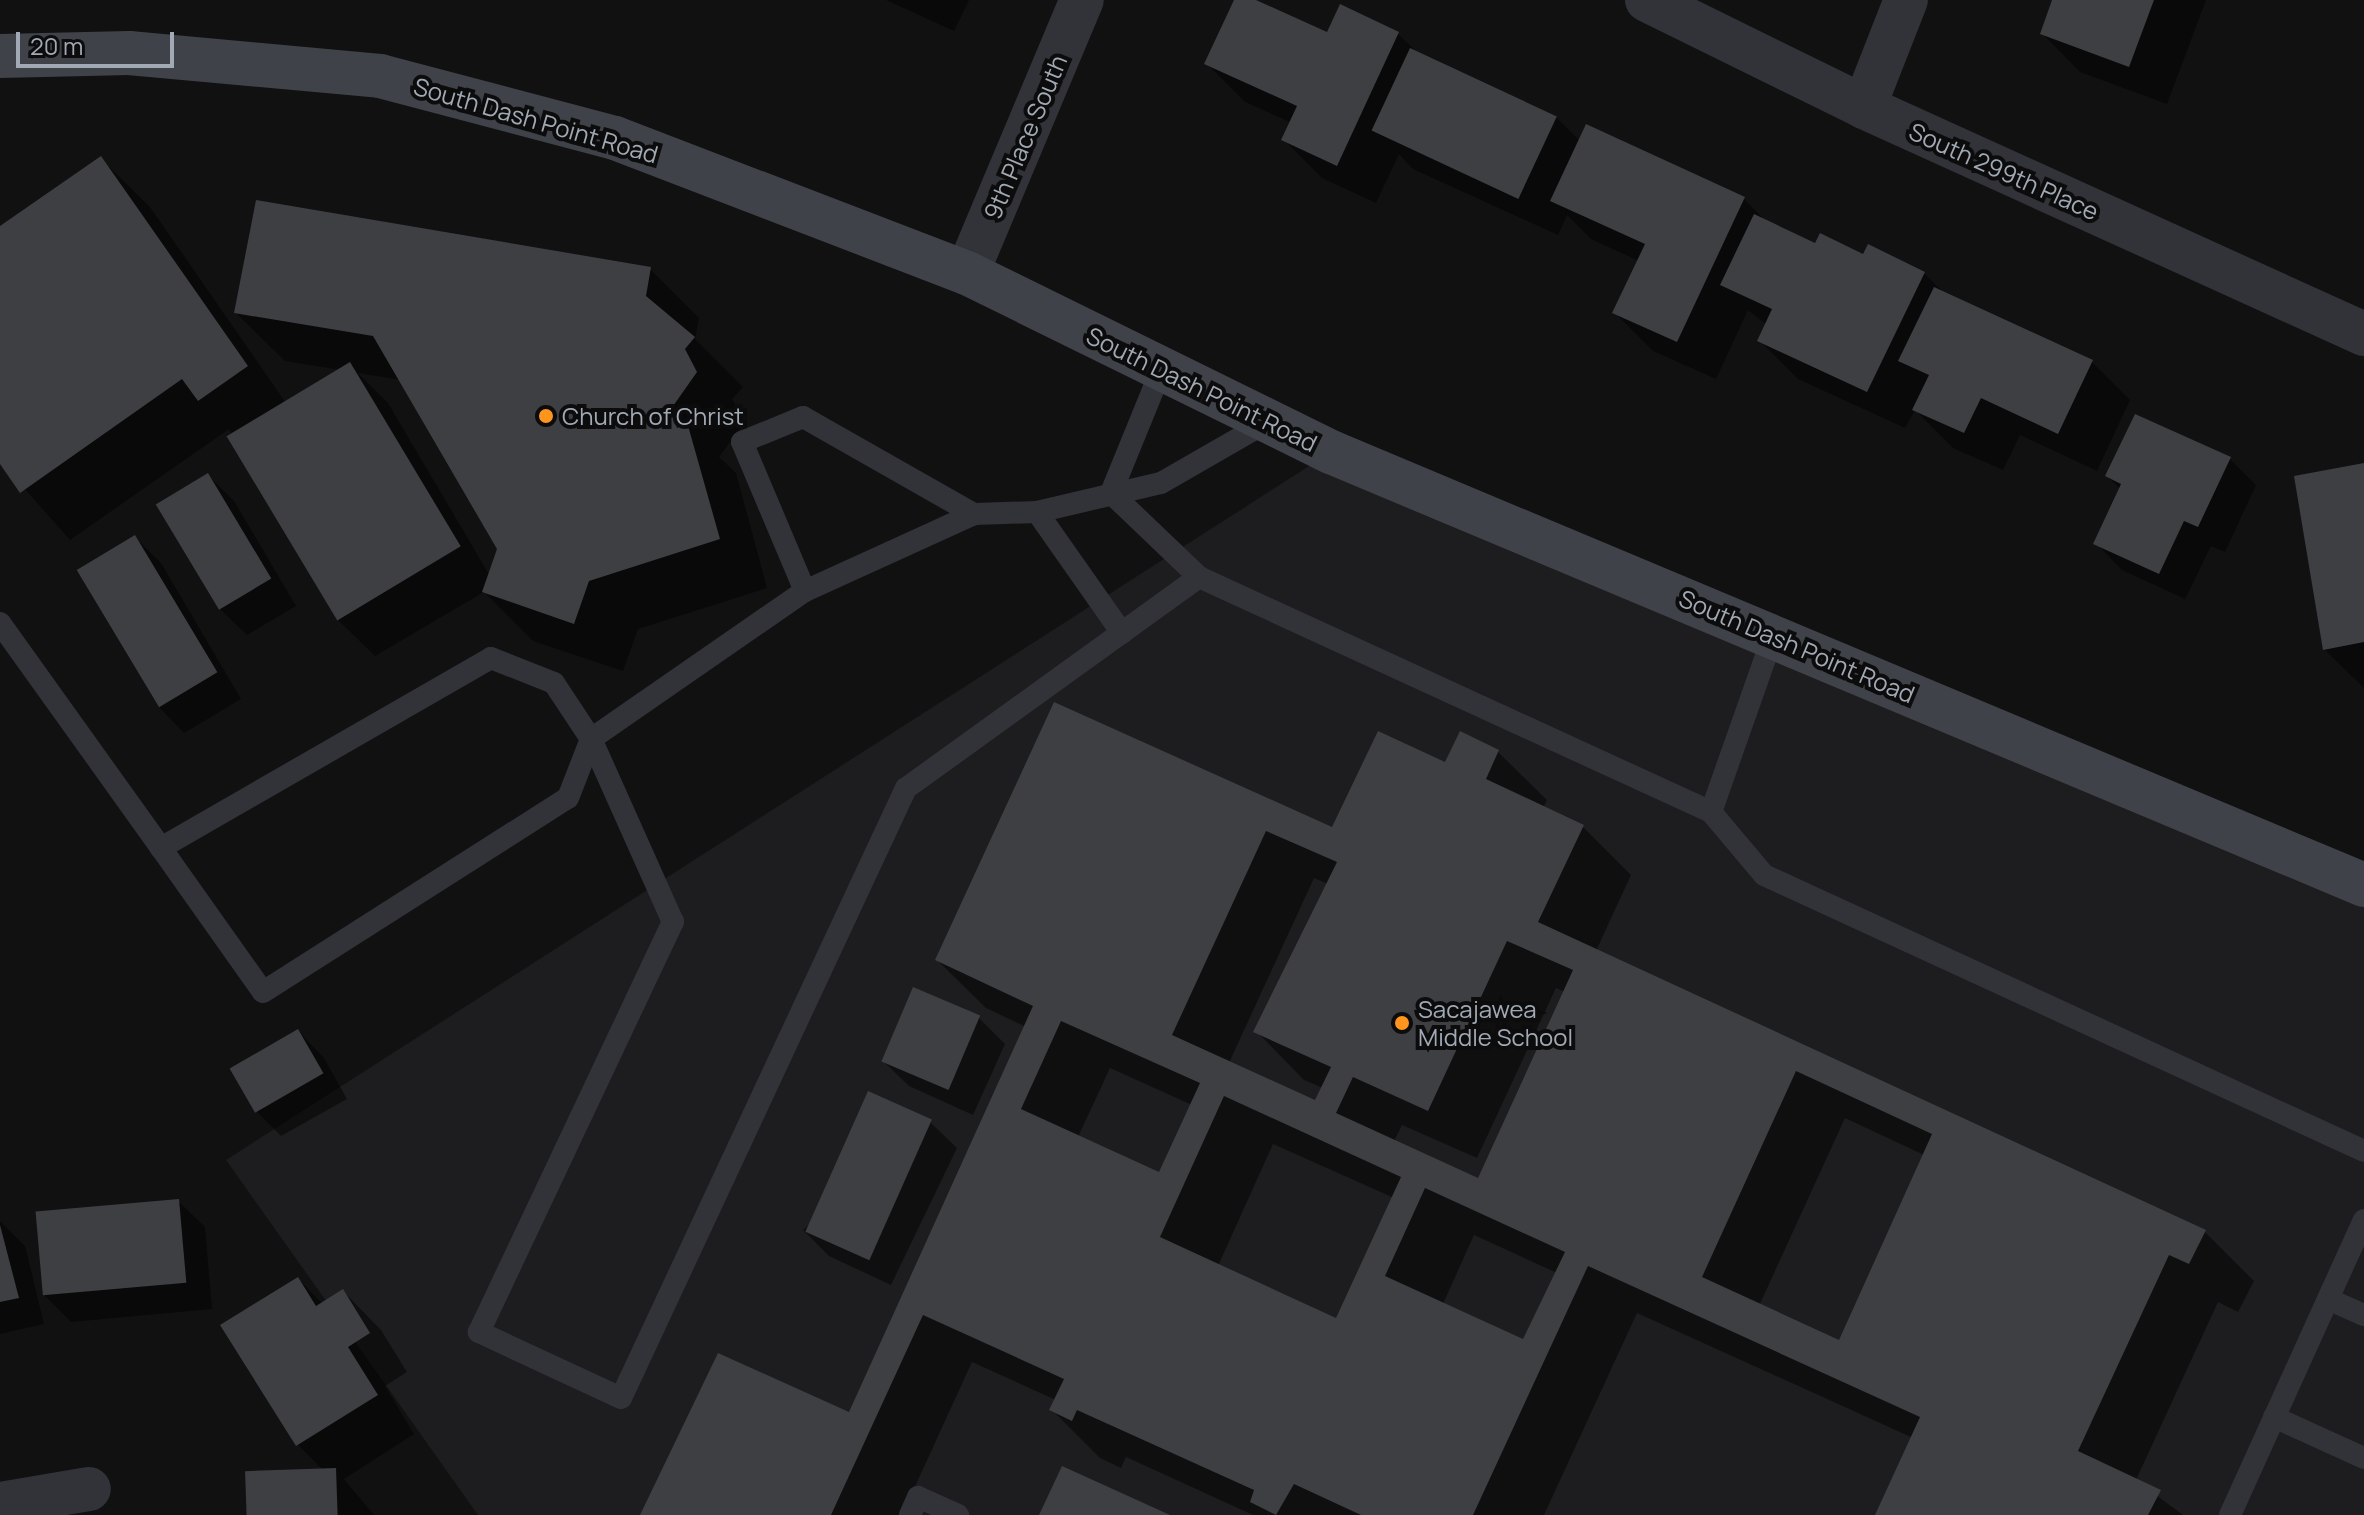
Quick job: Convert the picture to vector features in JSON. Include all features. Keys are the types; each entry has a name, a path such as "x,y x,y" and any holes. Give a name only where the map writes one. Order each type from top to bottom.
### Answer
{"main road":[{"name":"South Dash Point Road","path":"0,56 129,53 380,76 615,138 967,273 1269,421 2364,885"}],"street":[{"name":"9th Place South","path":"967,273 1082,0"},
{"name":"South 299th Place","path":"1647,0 1864,107 2364,334"},
{"path":"1864,107 1906,0"},
{"path":"0,1504 89,1489"}],"lane":[{"path":"1111,493 1162,368"},
{"path":"805,591 742,442 803,417 974,514"},
{"path":"0,623 263,992 568,798 591,739 805,591 974,514 1037,512 1161,483 1269,421"},
{"path":"1111,493 1199,577 1711,812 1764,875 2364,1151"},
{"path":"1037,512 1122,633"},
{"path":"161,848 491,658 554,683 591,739 673,922 479,1332 621,1398 906,788 1199,577"},
{"path":"1711,812 1773,636"},
{"path":"2230,1515 2364,1220"},
{"path":"2328,1299 2364,1315"},
{"path":"2274,1417 2364,1458"},
{"path":"910,1515 918,1497 958,1515"}],"shaded area":[{"name":"Sacajawea Middle School","path":"1331,452 2364,885 2364,1515 478,1515 226,1160"}],"building":[{"path":"1234,0 1256,0 1327,32 1340,4 1399,32 1337,166 1281,140 1297,106 1204,64"},
{"path":"2052,0 2154,0 2129,67 2040,34"},
{"path":"1410,48 1557,116 1518,199 1372,130"},
{"path":"1586,124 1745,197 1677,342 1612,313 1645,244 1550,201"},
{"path":"101,156 248,366 198,401 182,379 20,493 0,464 0,226"},
{"name":"Church of Christ","path":"256,200 651,267 646,296 695,337 685,349 697,372 671,409 677,428 687,422 720,539 589,581 574,624 482,592 497,549 373,336 234,313"},
{"path":"1754,214 1815,243 1820,233 1863,254 1868,244 1925,272 1867,392 1757,341 1772,309 1720,285"},
{"path":"1934,287 2093,360 2058,434 1981,398 1964,433 1912,410 1929,375 1898,361"},
{"path":"350,362 461,546 337,620 227,436"},
{"path":"2135,414 2231,457 2198,527 2184,521 2159,574 2093,544 2121,484 2105,476"},
{"path":"2364,463 2364,642 2323,650 2294,476"},
{"path":"208,473 271,578 219,610 156,504"},
{"path":"135,535 217,672 159,707 77,570"},
{"path":"1054,702 1332,827 1378,731 1445,762 1460,731 1499,750 1486,779 1584,825 1538,922 2206,1230 2189,1264 2169,1255 2078,1451 2161,1490 2148,1515 1875,1515 1920,1417 1588,1266 1473,1515 1361,1515 1294,1484 1276,1515 1250,1502 1254,1490 1077,1410 1072,1421 1049,1410 1064,1379 923,1315 831,1515 640,1515 718,1353 849,1412 1033,1006 935,960","holes":["1266,831 1337,862 1253,1032 1331,1067 1315,1100 1172,1035","1507,941 1573,970 1478,1178 1336,1113 1353,1077 1428,1111","1061,1021 1200,1083 1159,1172 1021,1109","1796,1071 1932,1134 1839,1340 1702,1277","1224,1096 1401,1177 1336,1318 1160,1237","1425,1188 1565,1252 1523,1339 1385,1276"]},
{"path":"913,987 980,1016 949,1090 881,1062"},
{"path":"298,1029 324,1073 255,1113 230,1068"},
{"path":"868,1091 932,1119 869,1260 805,1232"},
{"path":"179,1199 186,1283 43,1295 36,1212"},
{"path":"0,1225 19,1298 0,1302"},
{"path":"298,1277 316,1306 343,1289 370,1333 348,1347 378,1395 296,1446 220,1325"},
{"path":"1062,1466 1170,1515 1039,1515"},
{"path":"336,1468 338,1515 247,1515 245,1471"}],"place":[{"name":"Church of Christ","path":"546,416"},
{"name":"Sacajawea Middle School","path":"1402,1023"}]}
